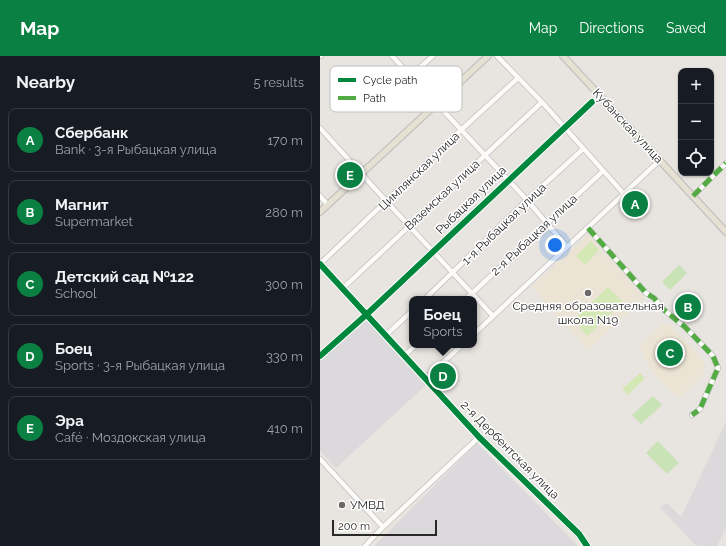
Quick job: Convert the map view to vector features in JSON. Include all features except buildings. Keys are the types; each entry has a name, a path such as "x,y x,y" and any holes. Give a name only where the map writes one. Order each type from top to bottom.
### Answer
{"main road":[{"path":"462,80 488,56"},
{"name":"Кубанская улица","path":"566,57 726,232"},
{"path":"320,212 427,112"},
{"path":"718,223 726,226"}],"street":[{"path":"392,56 401,66"},
{"path":"422,66 433,56"},
{"path":"497,56 542,102 624,194"},
{"name":"Цимлянская улица","path":"320,264 518,78"},
{"name":"Вяземская улица","path":"342,289 542,102"},
{"name":"Рыбацкая улица","path":"320,356 366,315 507,180 592,102"},
{"path":"444,112 527,200 567,247"},
{"path":"320,128 386,202 472,294"},
{"name":"1-я Рыбацкая улица","path":"428,296 527,200 583,149"},
{"path":"477,331 660,160"},
{"path":"693,196 726,163"},
{"name":"2-я Рыбацкая улица","path":"470,296 603,171"},
{"path":"320,196 328,205"},
{"path":"588,228 646,293 654,298 664,310 685,327 713,356 718,368 700,408 692,415"},
{"name":"2-я Дербентская улица","path":"320,264 479,437 580,534 587,546"},
{"path":"477,299 493,316"},
{"path":"386,335 409,314"},
{"path":"404,356 413,348"},
{"path":"426,378 459,348"},
{"path":"365,546 383,527 479,437"},
{"path":"320,459 383,527"}],"shaded area":[{"name":"Средняя образовательная школа N19","path":"588,235 644,298 588,350 532,287"},
{"path":"366,319 426,385 336,468 320,451 320,361"},
{"path":"669,324 704,361 705,368 703,375 682,396 677,397 654,374 646,361 640,346 661,325"},
{"path":"726,422 726,529 717,546 699,546 694,544 660,507 667,503 681,517"},
{"path":"477,443 578,546 374,546"}],"green space":[{"path":"591,241 599,250 585,265 576,256"},
{"path":"679,265 687,273 670,290 662,282"},
{"path":"608,287 623,302 587,336 574,320"},
{"path":"640,373 645,378 628,395 622,389"},
{"path":"653,396 662,405 641,424 632,415"},
{"path":"658,441 679,463 667,474 646,453"}],"marked path":[{"path":"693,196 726,163"},
{"path":"588,228 646,293 654,298 664,310 685,327 713,356 718,368 700,409 692,415"}],"cycle path":[{"path":"320,356 366,315 592,102"},
{"path":"320,264 479,437 579,534 587,546"}],"place":[{"name":"Эра","path":"350,175"},
{"name":"Сбербанк","path":"635,204"},
{"name":"Средняя образовательная школа N19","path":"588,293"},
{"name":"Магнит","path":"688,307"},
{"name":"Детский сад №122","path":"670,353"},
{"name":"Боец","path":"443,376"},
{"name":"УМВД","path":"342,505"}]}
